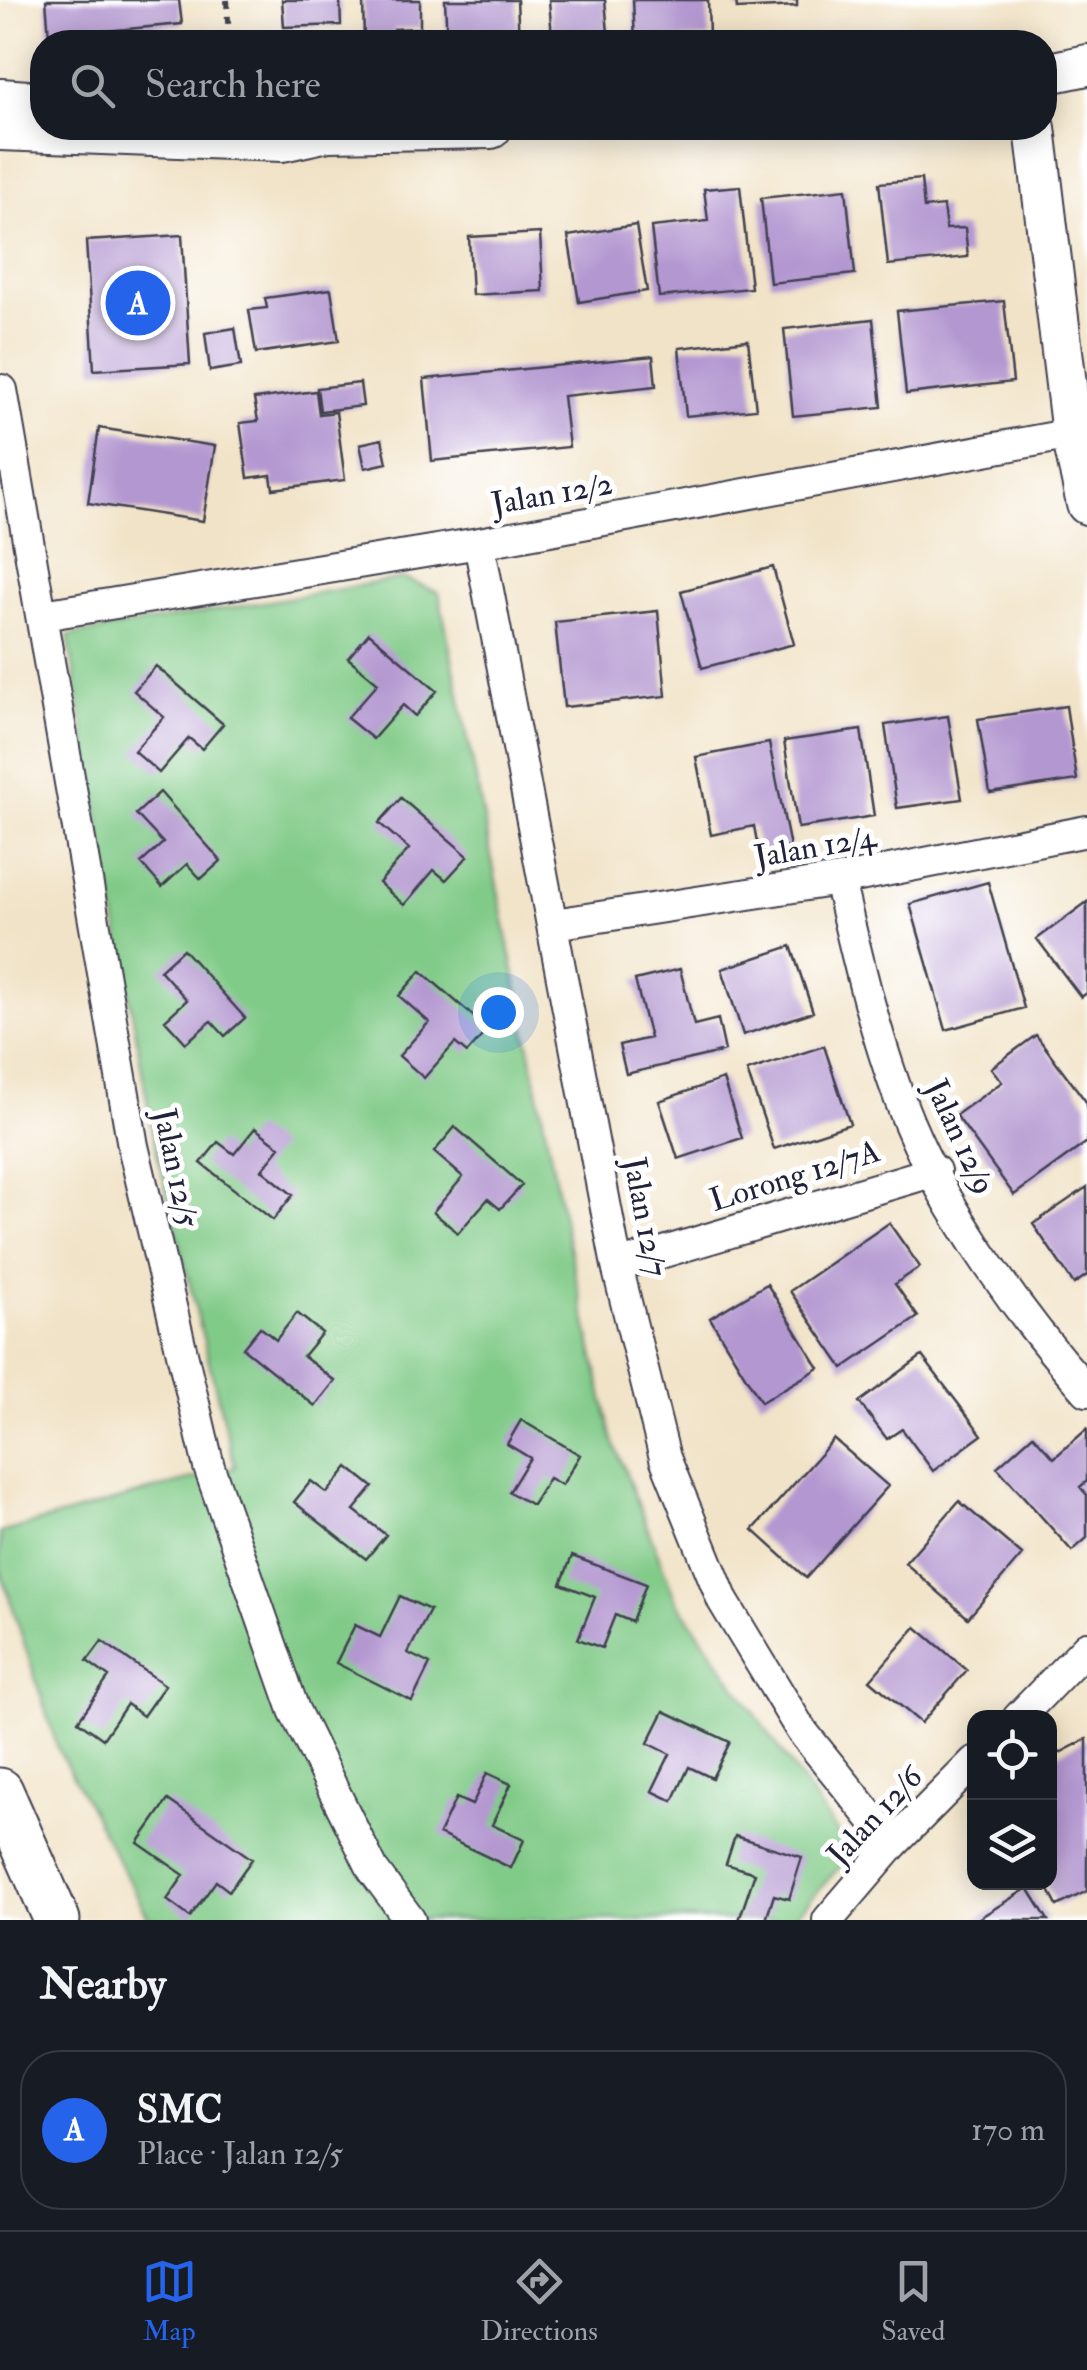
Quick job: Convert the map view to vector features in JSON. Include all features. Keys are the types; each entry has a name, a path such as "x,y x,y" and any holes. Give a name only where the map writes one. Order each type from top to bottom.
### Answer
{"main road":[{"path":"0,1791 57,1920"}],"street":[{"path":"1057,71 1087,65"},
{"path":"0,100 30,101"},
{"path":"0,130 30,131"},
{"path":"256,140 286,140"},
{"path":"1036,140 1072,434 1087,504"},
{"name":"Jalan 12/5","path":"2,390 134,1146 209,1467 294,1710 373,1870 410,1920"},
{"name":"Jalan 12/2","path":"42,615 480,543 1072,434"},
{"name":"Jalan 12/7","path":"480,543 617,1266 665,1458 724,1601 801,1730 894,1844"},
{"name":"Jalan 12/4","path":"554,924 839,880 1087,831"},
{"name":"Jalan 12/9","path":"839,880 866,991 910,1124 961,1222 1047,1346 1087,1391"},
{"name":"Lorong 12/7A","path":"617,1266 934,1171"},
{"path":"1026,1710 1087,1647"},
{"name":"Jalan 12/6","path":"828,1920 967,1769"}],"path":[{"path":"227,0 228,30"}],"green space":[{"path":"403,578 439,593 566,1233 612,1438 676,1600 852,1853 792,1920 150,1920 58,1749 0,1568 0,1533 235,1467 153,1136 68,636"}],"building":[{"path":"46,0 179,0 182,24 116,30 48,30"},
{"path":"282,0 340,0 341,25 284,27"},
{"path":"363,0 420,0 420,28 364,30"},
{"path":"445,0 517,0 518,30 446,30"},
{"path":"549,0 605,0 608,30 551,30"},
{"path":"633,0 708,0 709,30 634,30"},
{"path":"736,0 797,0 797,6 737,9"},
{"path":"921,179 924,208 943,206 946,229 965,228 968,257 888,265 879,183"},
{"path":"740,186 751,288 659,297 651,227 708,221 704,189"},
{"path":"846,189 855,274 770,283 761,198"},
{"path":"636,225 647,291 579,302 568,236"},
{"path":"540,233 543,291 472,295 469,237"},
{"path":"182,235 190,364 94,370 86,241"},
{"path":"331,289 339,341 256,353 249,310 267,308 265,298"},
{"path":"1004,301 1013,382 906,394 897,311"},
{"path":"873,319 882,407 793,416 784,329"},
{"path":"235,328 241,366 210,371 205,333"},
{"path":"748,340 756,409 686,416 679,348"},
{"path":"653,356 656,386 563,396 569,447 432,461 424,379"},
{"path":"360,383 363,406 320,411 317,388"},
{"path":"316,391 319,414 336,412 345,480 273,489 271,475 248,478 240,423 258,421 254,399"},
{"path":"99,428 215,446 203,521 88,503"},
{"path":"382,439 387,463 365,468 360,444"},
{"path":"773,567 794,644 702,668 681,591"},
{"path":"658,611 666,696 564,707 555,622"},
{"path":"369,633 437,691 415,716 403,705 373,739 347,718 378,683 348,658"},
{"path":"156,666 223,724 202,749 189,738 159,773 134,751 164,717 134,691"},
{"path":"1066,706 1077,780 990,793 978,719"},
{"path":"948,716 962,799 897,808 885,725"},
{"path":"861,730 874,816 798,828 784,741"},
{"path":"769,743 790,847 759,853 754,826 711,835 696,757"},
{"path":"160,792 221,861 201,879 187,864 162,887 141,863 163,843 136,814"},
{"path":"401,798 468,856 446,880 434,870 404,905 379,883 409,849 379,823"},
{"path":"988,882 1024,1008 946,1030 910,904"},
{"path":"1087,902 1087,993 1081,997 1037,939"},
{"path":"791,946 813,1012 743,1035 722,969"},
{"path":"183,949 245,1018 225,1036 211,1021 186,1043 165,1020 187,1000 160,970"},
{"path":"680,969 694,1025 718,1019 725,1051 626,1074 619,1045 650,1038 635,980"},
{"path":"421,971 488,1029 467,1053 455,1043 424,1078 399,1056 429,1022 399,996"},
{"path":"1036,1035 1087,1103 1087,1142 1014,1195 956,1115 1002,1082 991,1068"},
{"path":"824,1046 850,1124 774,1149 747,1071"},
{"path":"723,1079 742,1138 678,1159 659,1101"},
{"path":"455,1127 522,1185 500,1209 488,1199 458,1233 433,1212 463,1177 434,1152"},
{"path":"255,1128 280,1147 262,1170 293,1195 273,1220 201,1163 218,1142 234,1154"},
{"path":"1087,1187 1087,1275 1074,1284 1033,1224"},
{"path":"889,1223 920,1267 895,1284 918,1317 843,1368 790,1291"},
{"path":"767,1284 819,1368 761,1402 710,1318"},
{"path":"297,1313 322,1333 303,1356 335,1381 315,1406 243,1348 260,1327 276,1340"},
{"path":"922,1356 982,1435 933,1471 902,1429 887,1439 859,1402"},
{"path":"521,1420 580,1455 562,1485 549,1478 532,1505 509,1492 530,1458 507,1444"},
{"path":"1087,1429 1087,1481 1080,1487 1087,1495 1087,1538 1072,1551 997,1467 1033,1435 1054,1458"},
{"path":"834,1439 888,1486 806,1578 753,1530"},
{"path":"348,1467 373,1487 354,1510 386,1535 366,1559 294,1502 311,1481 327,1493"},
{"path":"959,1501 1022,1555 968,1618 905,1563"},
{"path":"572,1556 646,1584 632,1622 615,1615 602,1648 578,1639 595,1597 561,1584"},
{"path":"400,1596 430,1610 408,1653 430,1664 412,1701 336,1663 355,1625 380,1637"},
{"path":"916,1627 967,1670 921,1723 870,1680"},
{"path":"102,1641 165,1685 143,1716 127,1704 103,1739 78,1721 109,1677 87,1661"},
{"path":"664,1711 730,1742 712,1778 689,1767 673,1801 652,1791 670,1754 648,1743"},
{"path":"1087,1739 1087,1891 1057,1906 1049,1890 1057,1890 1057,1754"},
{"path":"487,1773 511,1784 492,1825 524,1840 511,1868 439,1834 456,1798 472,1805"},
{"path":"168,1800 252,1859 229,1891 216,1881 190,1917 167,1900 184,1875 138,1843"},
{"path":"735,1836 802,1857 789,1899 774,1895 766,1920 739,1920 755,1873 726,1864"},
{"path":"1029,1890 1048,1920 976,1920"}],"place":[{"name":"SMC","path":"138,303"}]}
